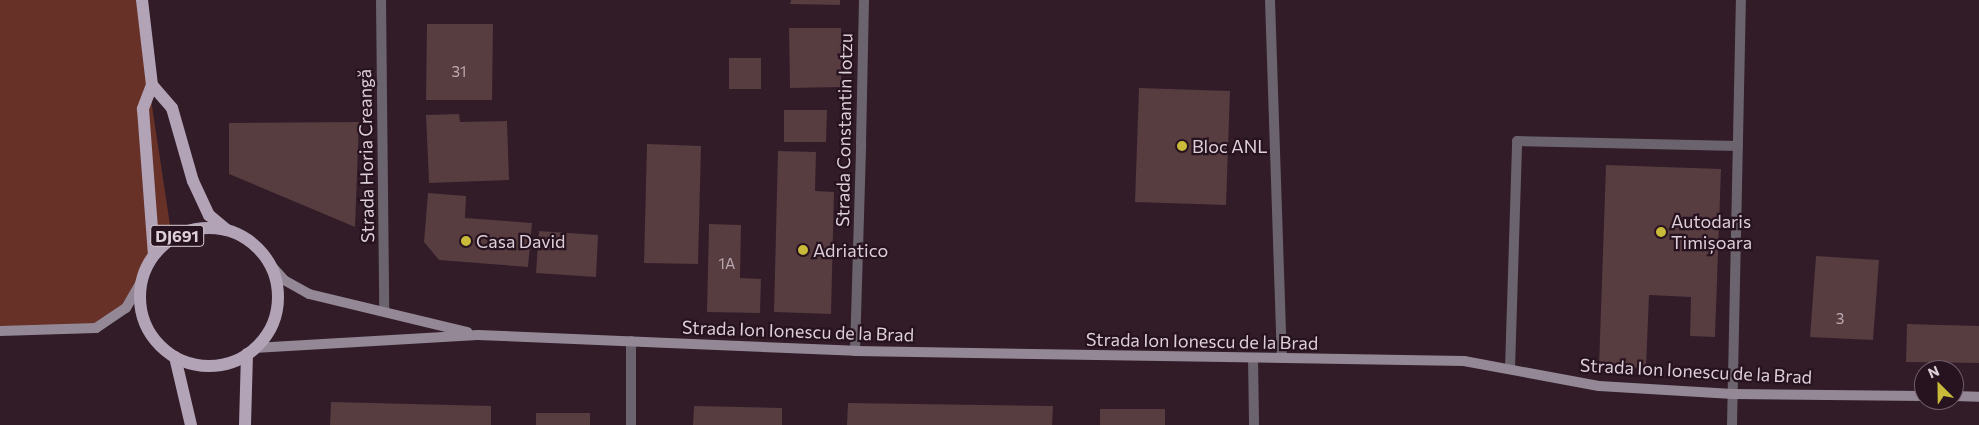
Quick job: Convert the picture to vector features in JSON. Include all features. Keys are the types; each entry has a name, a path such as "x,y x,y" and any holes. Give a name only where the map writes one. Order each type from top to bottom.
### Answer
{"main road":[{"name":"DJ691","path":"142,0 152,85 143,109 154,256"},
{"name":"DJ691","path":"152,85 172,108 192,182 209,215 227,230 253,244 268,262 277,286 276,311 270,329 251,351"},
{"name":"DJ691","path":"175,357 146,327 140,302 143,278 154,256 184,233 227,230"},
{"path":"191,425 175,357 216,365 251,351 244,425"}],"street":[{"name":"Strada Horia Creangă","path":"381,0 384,311"},
{"name":"Strada Constantin Iotzu","path":"855,351 864,0"},
{"path":"1270,0 1282,358"},
{"path":"1732,425 1741,0"},
{"path":"1510,370 1516,141 1738,146"},
{"name":"Strada Ion Ionescu de la Brad","path":"268,262 303,292 478,335"},
{"path":"0,330 96,328 126,308 143,278"},
{"name":"Strada Ion Ionescu de la Brad","path":"251,351 478,335 855,351 1464,361 1599,386 1733,394 1914,396"},
{"path":"631,425 632,341"},
{"path":"1253,358 1254,425"},
{"path":"1964,396 1979,397"}],"shaded area":[{"path":"0,0 136,0 172,238 147,266 140,294 105,324 0,330"}],"building":[{"path":"791,0 840,0 840,5 790,4"},
{"path":"427,24 493,24 492,100 426,100"},
{"path":"789,28 841,28 841,87 790,88"},
{"path":"729,58 761,58 761,89 729,89"},
{"name":"Bloc ANL","path":"1139,88 1230,91 1226,205 1135,202"},
{"path":"784,110 827,110 826,142 784,142"},
{"path":"459,114 460,122 507,121 509,180 429,183 426,115"},
{"path":"359,122 355,227 229,174 229,123"},
{"path":"647,144 701,146 698,264 644,263"},
{"path":"778,151 816,152 815,191 834,192 831,314 774,312"},
{"name":"Autodaris Timișoara","path":"1606,165 1721,169 1715,337 1690,336 1691,297 1649,295 1646,368 1599,367"},
{"path":"428,193 466,196 465,218 532,223 528,267 439,260 424,242"},
{"path":"709,224 741,225 740,278 761,279 760,313 707,312"},
{"path":"539,231 598,235 596,277 536,273"},
{"path":"1816,256 1879,260 1873,340 1810,337"},
{"path":"1907,324 1979,326 1979,363 1964,363 1964,360 1914,360 1914,362 1906,362"},
{"path":"331,402 491,406 491,425 330,425"},
{"path":"848,403 1053,406 1052,425 847,425"},
{"path":"694,406 782,408 782,425 693,425"},
{"path":"1100,409 1165,409 1165,425 1100,425"},
{"path":"536,413 590,413 590,425 536,425"}],"place":[{"name":"Bloc ANL","path":"1182,146"},
{"name":"Autodaris Timișoara","path":"1661,232"},
{"name":"Casa David","path":"466,241"},
{"name":"Adriatico","path":"803,250"}]}
